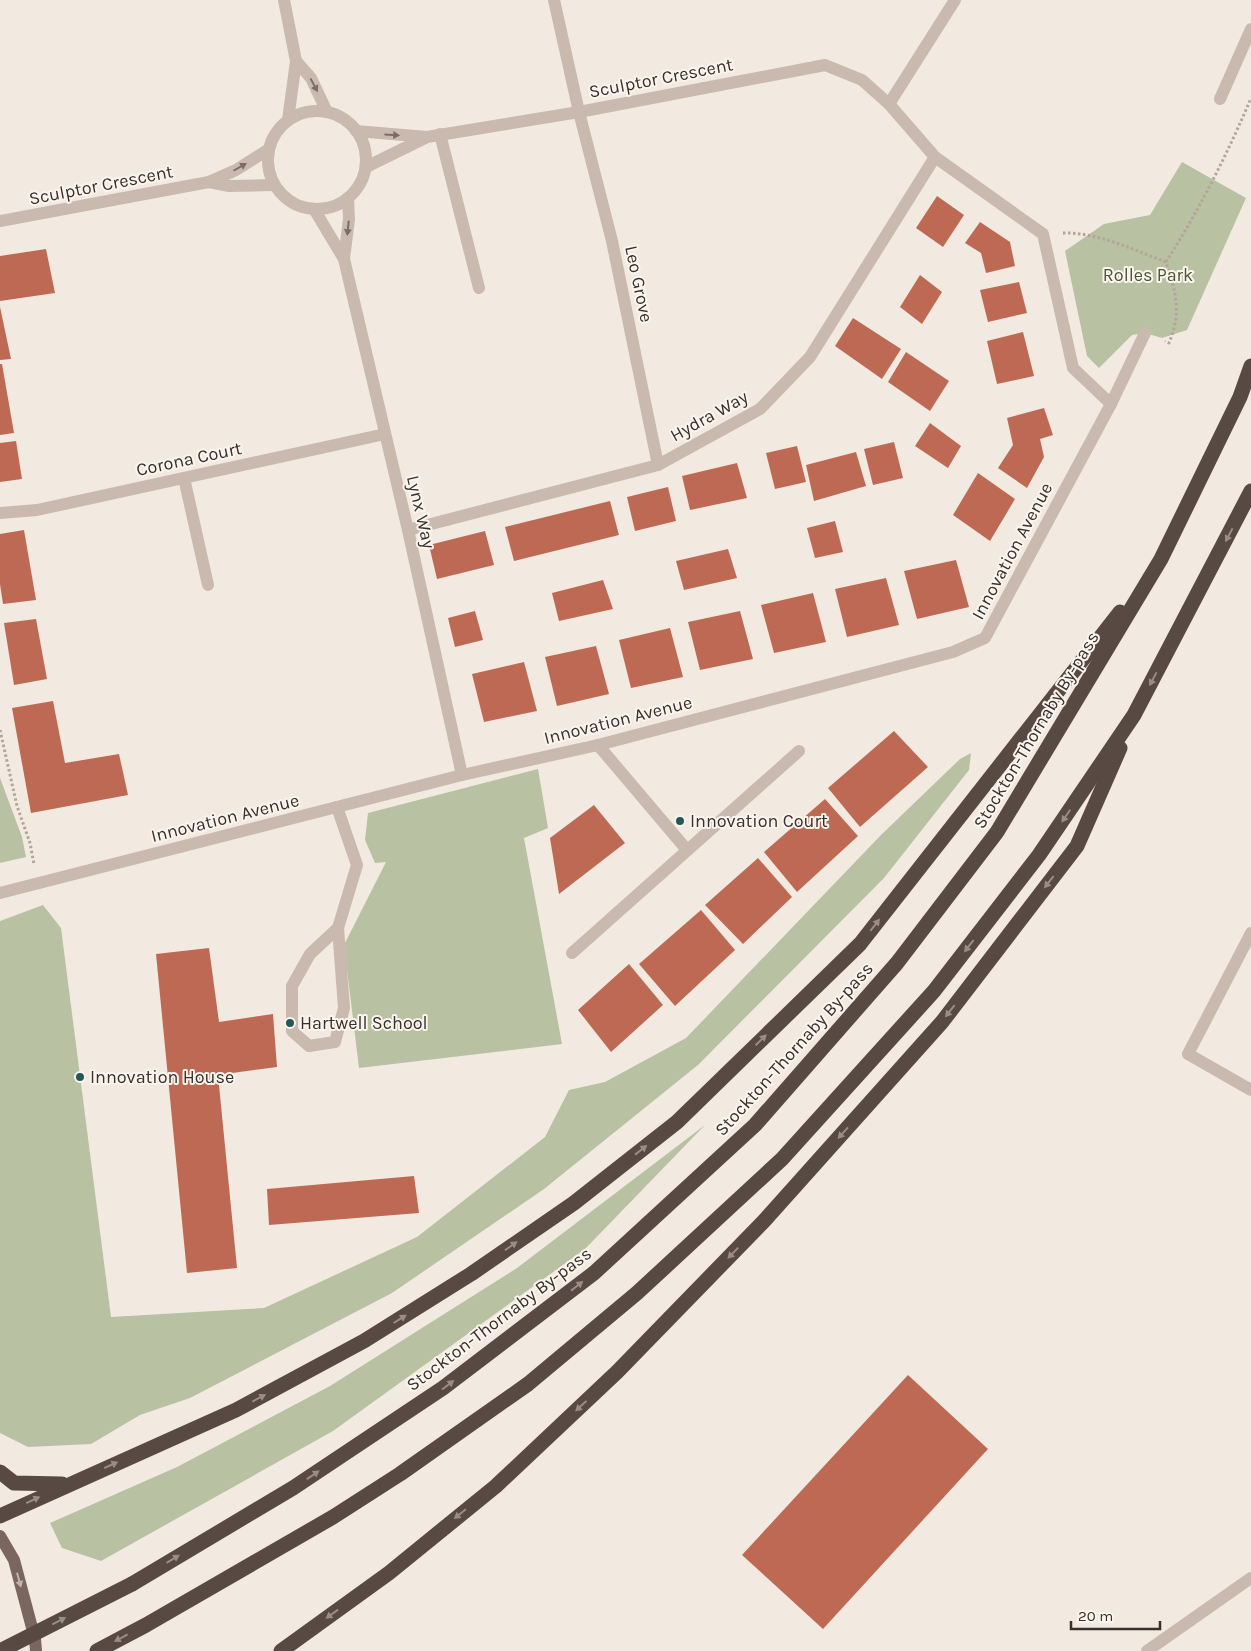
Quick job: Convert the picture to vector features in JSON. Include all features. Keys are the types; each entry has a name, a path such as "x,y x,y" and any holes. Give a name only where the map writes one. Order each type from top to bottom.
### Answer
{"highway":[{"name":"Stockton-Thornaby By-pass","path":"0,1651 132,1584 293,1488 443,1388 594,1273 755,1125 897,963 997,832 1161,559 1240,397 1251,366"},
{"path":"281,1651 389,1573 496,1486 617,1372 764,1221 942,1022 1077,846 1134,715 1251,491"},
{"path":"0,1516 236,1410 364,1341 471,1274 574,1203 677,1122 860,944 1161,559"},
{"path":"97,1651 146,1625 333,1517 400,1474 528,1384 637,1293 782,1158 934,991 1039,855 1134,715"},
{"path":"0,1472 14,1483 66,1485"}],"main road":[{"path":"0,1536 14,1560 35,1639 36,1651"}],"street":[{"path":"284,0 296,61 292,77 292,98 288,120"},
{"name":"Leo Grove","path":"554,0 579,112 612,240 658,464"},
{"path":"889,104 955,0"},
{"path":"1220,99 1251,29"},
{"path":"296,61 311,78 327,112"},
{"name":"Sculptor Crescent","path":"356,131 428,136 579,112 825,65 862,80 889,104 935,157"},
{"path":"313,111 327,112 343,119 356,131 364,148 366,167 362,179 348,198 338,205 314,209 291,202 274,185 269,173 268,149 279,128 288,120 300,114 313,111"},
{"path":"440,134 479,288"},
{"name":"Sculptor Crescent","path":"366,167 428,136"},
{"name":"Sculptor Crescent","path":"0,221 209,182 236,170 268,149"},
{"path":"935,157 1042,234 1073,368 1111,404"},
{"name":"Hydra Way","path":"408,530 658,464 760,409 810,357 935,157"},
{"name":"Sculptor Crescent","path":"209,182 229,186 274,185"},
{"name":"Lynx Way","path":"344,258 349,218 348,198"},
{"name":"Lynx Way","path":"314,209 344,258 408,530 462,775"},
{"name":"Innovation Avenue","path":"0,893 462,775 598,744 953,652 985,638 1111,404 1146,333"},
{"name":"Corona Court","path":"0,513 37,510 385,434"},
{"path":"184,478 208,585"},
{"path":"598,744 687,850"},
{"path":"572,953 799,751"},
{"path":"337,807 357,865 338,928 344,1008 335,1042 309,1046 292,1031 292,986 310,954 338,928"},
{"path":"1251,933 1188,1054 1251,1090"},
{"path":"1147,1651 1251,1578"}],"path":[{"path":"1146,333 1169,343 1177,324 1176,294 1166,262 1192,221 1230,149 1251,98"},
{"path":"1042,234 1074,233 1123,246 1166,262"},
{"path":"0,730 17,806 30,843 38,884"}],"green space":[{"name":"Rolles Park","path":"1182,162 1246,198 1187,330 1162,338 1145,333 1132,335 1099,368 1087,356 1065,251 1104,224 1150,215"},
{"path":"971,753 969,770 884,878 698,1065 544,1189 392,1293 190,1398 140,1415 91,1444 28,1447 0,1433 0,921 43,905 61,928 111,1317 264,1308 417,1237 545,1137 569,1090 605,1082 686,1038 881,835 960,759"},
{"path":"538,769 548,828 524,838 562,1044 359,1068 344,945 386,862 375,863 365,840 368,813"},
{"path":"0,778 22,837 26,857 0,863"},
{"path":"705,1125 585,1249 333,1431 101,1561 62,1548 50,1523 177,1467 330,1386 517,1268"}],"building":[{"path":"937,196 964,215 943,247 916,228"},
{"path":"980,222 1010,242 1015,266 986,273 981,253 965,243"},
{"path":"46,249 55,293 0,301 0,256"},
{"path":"920,275 942,292 922,324 900,307"},
{"path":"1019,282 1027,313 988,322 980,290"},
{"path":"0,307 11,359 0,360"},
{"path":"853,318 901,349 882,379 835,346"},
{"path":"1023,332 1034,376 997,384 987,341"},
{"path":"906,352 949,381 930,411 888,382"},
{"path":"0,364 2,364 14,433 0,435"},
{"path":"1044,408 1053,435 1040,439 1044,457 1027,488 998,468 1013,445 1007,418"},
{"path":"930,423 961,446 948,468 915,446"},
{"path":"16,441 22,479 0,482 0,443"},
{"path":"894,442 903,478 873,485 864,449"},
{"path":"797,446 806,482 775,489 766,453"},
{"path":"856,452 866,486 814,501 806,465"},
{"path":"737,463 747,498 690,510 682,476"},
{"path":"978,473 1015,499 990,541 953,515"},
{"path":"668,487 676,521 635,531 627,497"},
{"path":"610,501 619,535 514,561 505,527"},
{"path":"835,521 843,552 815,558 807,528"},
{"path":"24,530 36,600 3,604 0,584 0,534"},
{"path":"485,531 494,565 437,579 429,545"},
{"path":"728,549 737,578 684,590 676,561"},
{"path":"956,560 969,607 917,619 904,571"},
{"path":"886,578 899,625 847,637 835,589"},
{"path":"603,580 613,609 559,621 552,593"},
{"path":"813,593 826,642 774,653 761,605"},
{"path":"475,611 483,640 455,647 448,618"},
{"path":"740,611 753,659 700,670 688,622"},
{"path":"36,619 47,679 14,685 4,623"},
{"path":"670,628 683,677 631,688 619,640"},
{"path":"596,646 609,694 557,706 545,657"},
{"path":"524,662 537,711 484,722 472,674"},
{"path":"53,701 65,763 119,754 128,795 31,813 12,708"},
{"path":"894,731 928,767 860,827 828,788"},
{"path":"825,799 858,836 797,892 764,852"},
{"path":"594,805 625,843 559,894 550,838"},
{"path":"758,858 792,897 743,944 705,905"},
{"path":"701,910 735,950 675,1006 639,964"},
{"name":"Hartwell School","path":"209,948 219,1022 273,1014 277,1067 218,1075 237,1268 187,1273 156,954"},
{"path":"629,964 663,1005 611,1052 578,1010"},
{"path":"414,1176 419,1213 269,1225 267,1189"},
{"path":"908,1375 988,1449 823,1629 742,1555"}],"place":[{"name":"Innovation Court","path":"680,821"},
{"name":"Hartwell School","path":"290,1023"},
{"name":"Innovation House","path":"80,1077"}]}
